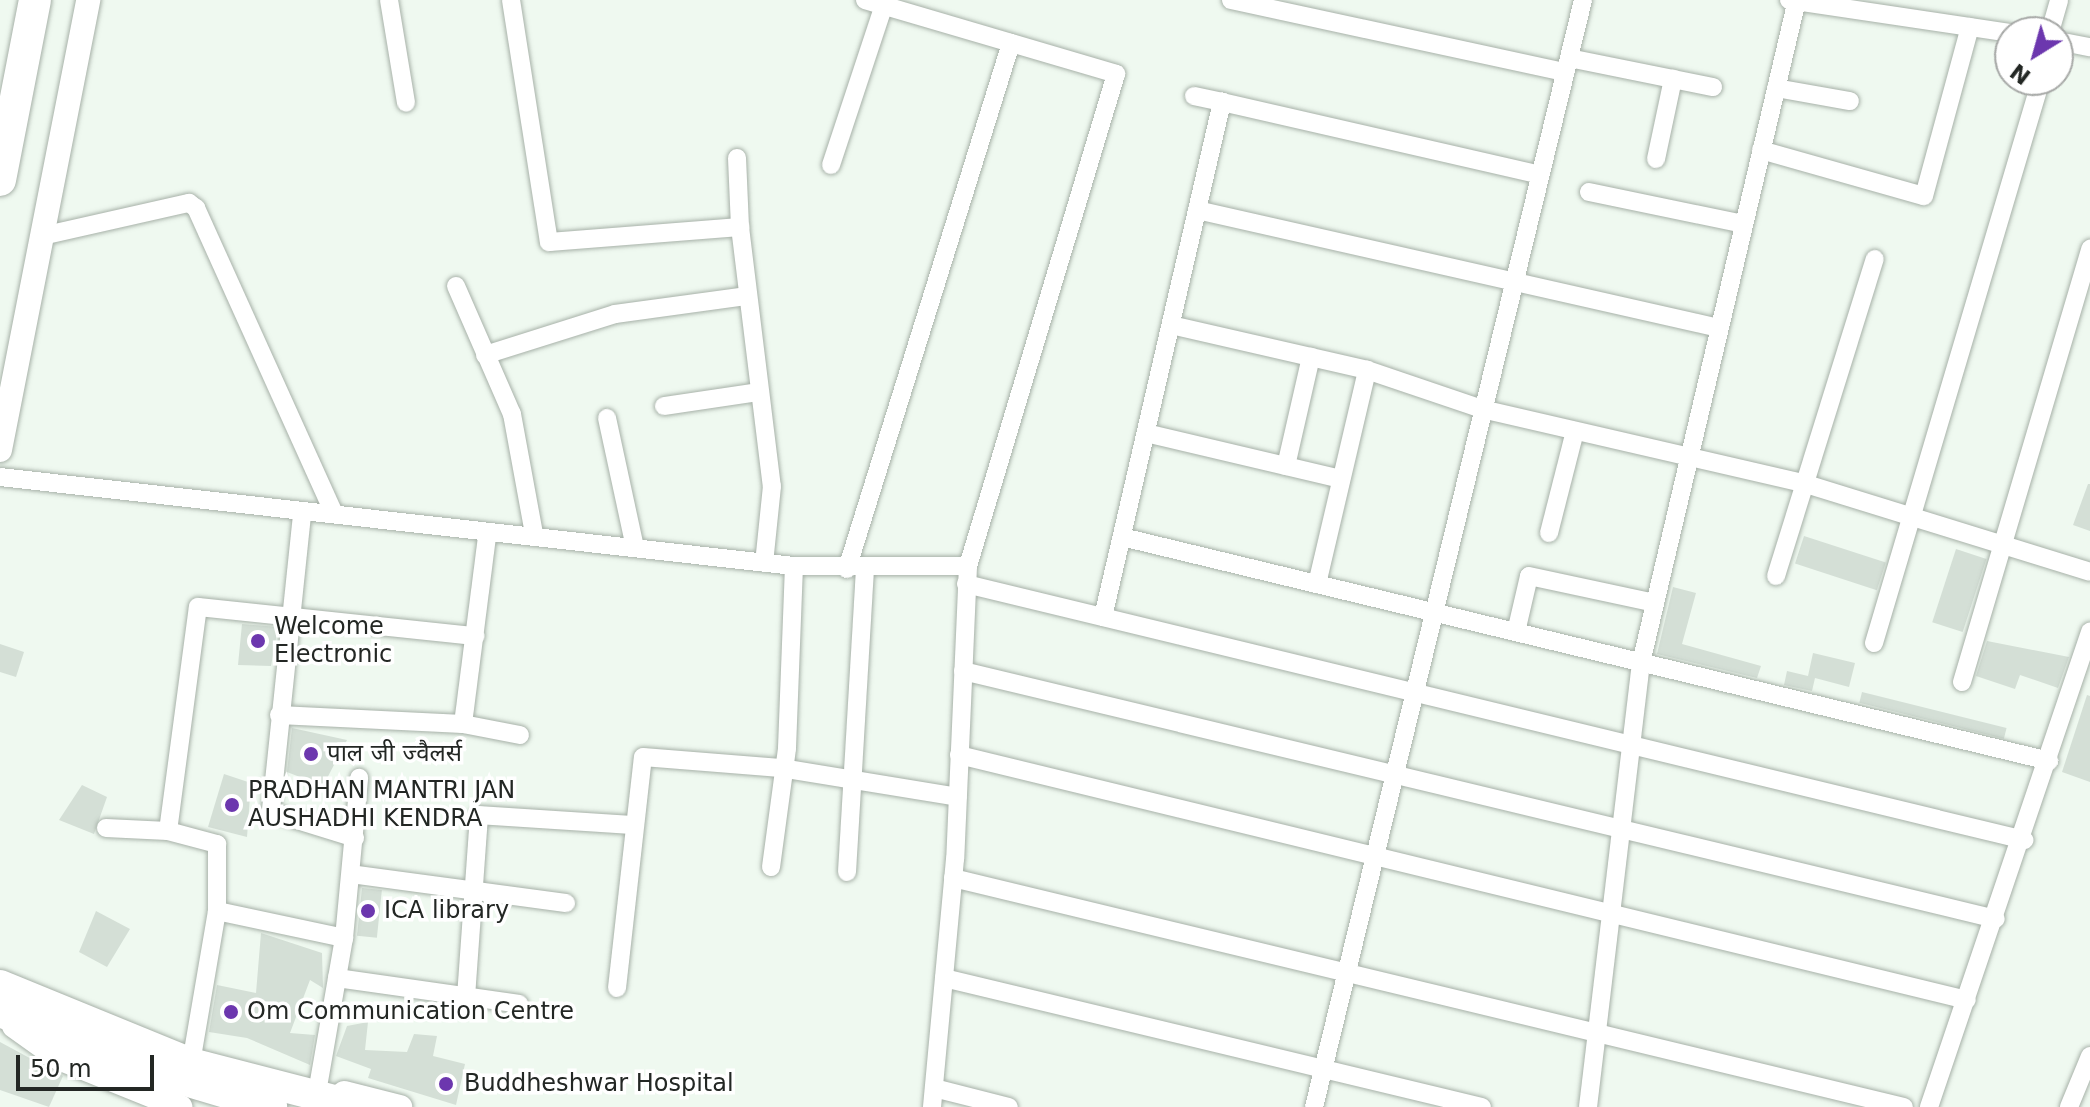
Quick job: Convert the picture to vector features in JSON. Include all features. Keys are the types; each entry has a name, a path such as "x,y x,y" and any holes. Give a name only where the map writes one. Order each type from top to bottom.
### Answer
{"highway":[{"path":"0,180 35,0"}],"main road":[{"path":"2,1000 361,1107"},
{"path":"2,1000 138,1067 272,1107"}],"street":[{"path":"0,450 88,0"},
{"path":"389,0 406,103"},
{"path":"511,0 549,242 740,227"},
{"path":"865,0 1116,74 967,575 953,878 933,1098 1009,1107"},
{"path":"1231,0 1567,65 1713,87"},
{"path":"1314,1107 1583,0"},
{"path":"1588,1107 1641,663 1794,0 1892,8 1994,31"},
{"path":"831,165 884,5"},
{"path":"1761,150 1924,196 1970,27"},
{"path":"847,872 854,779 856,569 1011,43"},
{"path":"1656,159 1673,79"},
{"path":"1776,88 1850,101"},
{"path":"1194,96 1540,175"},
{"path":"1874,643 1907,516 2036,96"},
{"path":"1103,617 1222,102"},
{"path":"737,158 746,296 772,486 764,563"},
{"path":"1589,192 1744,224"},
{"path":"42,236 189,203 196,208 334,513"},
{"path":"1197,210 1719,328"},
{"path":"1962,682 2005,546 2090,249"},
{"path":"1776,576 1875,259"},
{"path":"456,286 512,414 534,534"},
{"path":"485,355 615,314 746,296"},
{"path":"1171,325 1367,370 1482,409 1803,483 2090,572"},
{"path":"1286,466 1311,357"},
{"path":"1317,584 1367,370"},
{"path":"664,406 759,392"},
{"path":"607,418 635,547"},
{"path":"1549,533 1575,431"},
{"path":"1146,433 1341,479"},
{"path":"0,477 302,515 334,513 487,536 534,534 794,566 967,575 1103,617 2024,840"},
{"path":"302,515 271,812 355,838"},
{"path":"463,724 487,536"},
{"path":"1122,537 2049,761"},
{"path":"771,867 781,768 794,566"},
{"path":"1516,632 1529,576 1655,603"},
{"path":"168,831 193,610 475,636"},
{"path":"1929,1107 2024,840 2090,632"},
{"path":"963,671 1996,919"},
{"path":"279,715 463,724 520,735"},
{"path":"959,755 1967,1000"},
{"path":"617,988 643,757 781,768 958,797"},
{"path":"318,1087 344,938 359,778"},
{"path":"466,997 472,889 483,811 635,825"},
{"path":"106,828 168,831 217,844 217,911 192,1057 400,1107"},
{"path":"351,874 566,903"},
{"path":"953,878 1904,1107"},
{"path":"217,911 344,938"},
{"path":"337,978 519,1004"},
{"path":"944,978 1482,1107"},
{"path":"2,1000 59,1058 176,1106"},
{"path":"2069,1107 2090,1056"}],"building":[{"path":"2090,484 2090,531 2073,525"},
{"path":"1804,536 1886,563 1877,590 1795,564"},
{"path":"1956,549 1986,559 1963,632 1932,622"},
{"path":"1673,587 1696,593 1682,644 1761,666 1757,678 1657,654"},
{"name":"Welcome Electronic","path":"242,624 278,627 271,666 238,665"},
{"path":"1987,641 2069,657 2058,688 2020,675 2015,689 1976,676"},
{"path":"0,644 24,652 16,677 0,672"},
{"path":"1813,653 1855,663 1849,687 1815,678 1812,691 1784,685 1787,671 1808,676"},
{"path":"1862,692 2007,728 2004,739 1859,703"},
{"path":"2087,695 2090,696 2090,782 2062,772"},
{"name":"पाल जी ज्वैलर्स","path":"292,728 347,740 323,786 287,772"},
{"name":"PRADHAN MANTRI JAN AUSHADHI KENDRA","path":"224,774 251,783 247,837 208,827"},
{"path":"82,785 107,797 94,834 59,820"},
{"name":"ICA library","path":"362,888 382,890 377,938 357,936"},
{"path":"96,911 130,929 107,967 79,952"},
{"path":"261,933 322,953 323,988 310,980 290,1033 315,1035 310,1065 247,1038 209,1032 217,985 256,993"},
{"path":"368,1022 365,1050 407,1052 414,1034 437,1036 433,1056 465,1064 456,1105 368,1078 371,1069 336,1056 347,1026"},
{"path":"0,1042 63,1076 49,1107 0,1090"}],"place":[{"name":"Welcome Electronic","path":"258,641"},
{"name":"पाल जी ज्वैलर्स","path":"311,754"},
{"name":"PRADHAN MANTRI JAN AUSHADHI KENDRA","path":"232,805"},
{"name":"ICA library","path":"368,911"},
{"name":"Om Communication Centre","path":"231,1012"},
{"name":"Buddheshwar Hospital","path":"446,1084"}]}
